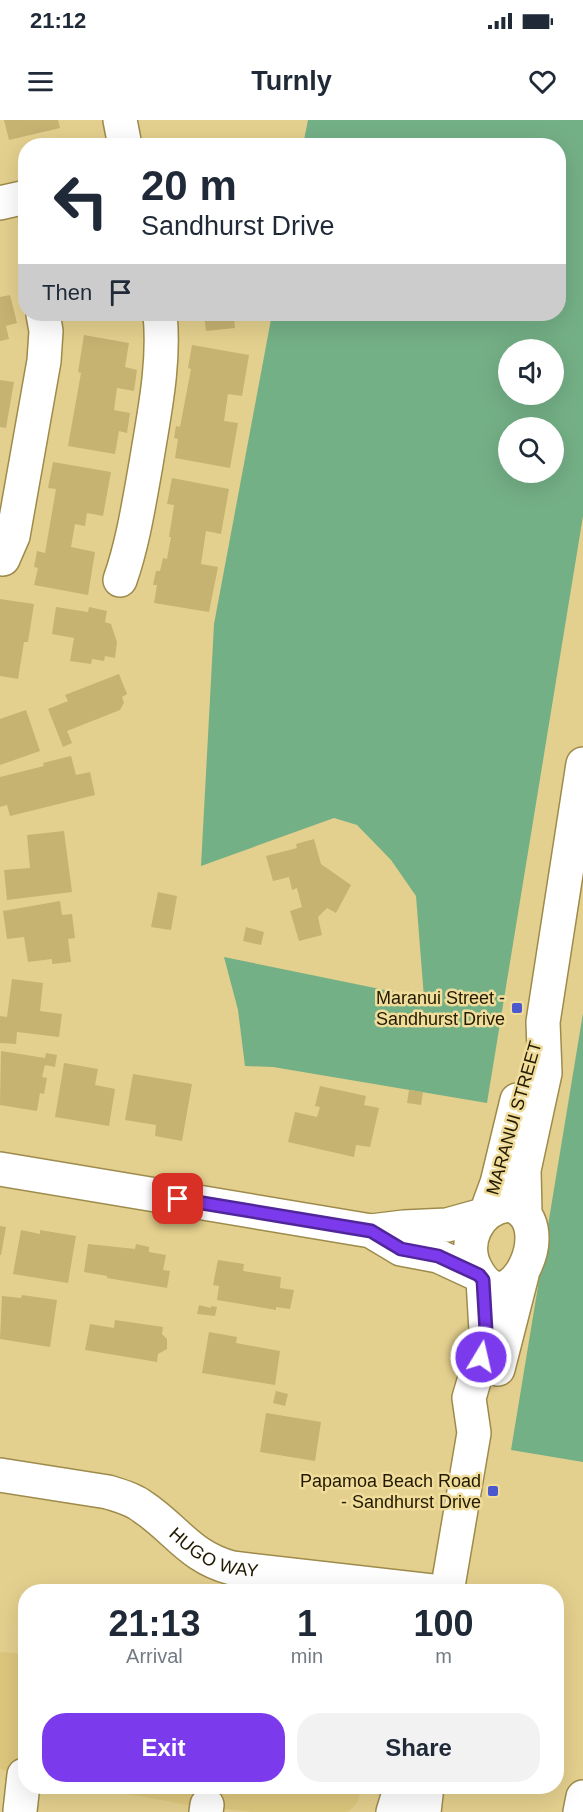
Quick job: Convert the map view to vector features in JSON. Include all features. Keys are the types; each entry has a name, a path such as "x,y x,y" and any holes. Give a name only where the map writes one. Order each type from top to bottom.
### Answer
{"main road":[{"path":"120,120 123,138"},
{"path":"3,559 14,536 45,361 44,321"},
{"path":"120,580 130,551 157,398 163,338 161,321"},
{"name":"MARANUI STREET","path":"525,1214 524,1170 545,1073 543,1022 583,764"},
{"name":"MARANUI STREET","path":"484,1214 497,1183 524,1071 543,1022"},
{"path":"0,1169 371,1231 447,1225 484,1214 493,1208 509,1205 516,1207 525,1214 531,1234 531,1245 490,1402 474,1432"},
{"path":"448,1584 474,1432 469,1398 486,1331 481,1278 471,1258 476,1226 484,1214"},
{"path":"371,1231 401,1249 438,1256 499,1288 512,1284 522,1275"},
{"name":"HUGO WAY","path":"0,1475 108,1492 125,1497 142,1505 199,1555 232,1568 371,1584"},
{"path":"15,1810 19,1794"},
{"path":"393,1812 399,1794"},
{"path":"424,1812 426,1794"},
{"path":"580,1812 583,1797"}],"shaded area":[{"path":"0,1652 18,1653 18,1773 0,1769"},
{"path":"127,1794 360,1794 358,1802 348,1812 252,1812 183,1804"}],"green space":[{"path":"308,120 583,120 583,516 487,1103 273,1067 245,1066 238,1010 224,957 424,998 416,896 391,860 357,825 334,818 201,866 214,624 271,321 566,321 566,138 304,138"},
{"path":"583,1013 583,1462 511,1450"}],"building":[{"path":"4,120 58,120 60,128 9,140"},
{"path":"10,295 17,323 6,326 9,339 0,341 0,297"},
{"path":"205,321 234,321 235,328 206,331"},
{"path":"84,335 129,343 125,367 137,370 134,391 117,388 114,410 130,413 127,433 119,431 115,454 68,446 81,373 78,372"},
{"path":"192,345 249,355 242,396 228,394 224,421 238,423 230,468 175,458 178,439 174,438 176,426 180,427 191,369 188,368"},
{"path":"0,380 14,382 6,428 0,427"},
{"path":"53,462 111,472 103,516 87,513 85,526 75,524 71,547 95,552 88,595 34,585 38,568 34,567 37,551 45,553 56,489 48,488"},
{"path":"172,478 229,489 221,534 206,531 201,564 218,567 209,612 154,603 157,585 153,585 156,571 160,571 163,558 167,559 171,537 169,537 174,505 167,504"},
{"path":"0,599 34,604 28,642 24,642 18,679 0,676"},
{"path":"56,607 88,612 89,607 107,611 105,622 111,624 117,642 115,658 105,656 104,661 92,659 91,664 70,661 74,638 52,634"},
{"path":"119,674 127,694 122,697 124,703 120,710 67,731 72,743 63,747 48,709 68,701 65,695"},
{"path":"26,710 40,751 0,765 0,719"},
{"path":"71,756 76,775 90,772 95,795 10,816 7,805 0,807 0,777 44,766 43,763"},
{"path":"64,831 72,892 7,900 4,870 30,868 27,835"},
{"path":"314,839 321,864 351,885 336,913 327,908 318,917 322,935 299,941 290,911 302,907 297,888 292,890 289,877 273,881 266,856 297,848 296,844"},
{"path":"158,892 177,896 171,930 151,927"},
{"path":"60,901 62,915 72,914 75,938 68,939 71,962 52,964 52,959 28,962 24,937 7,939 3,911"},
{"path":"246,927 264,932 261,945 243,941"},
{"path":"12,979 43,983 40,1011 62,1014 59,1037 17,1032 16,1044 0,1043 0,1016 7,1017"},
{"path":"1,1051 45,1058 46,1053 57,1055 55,1067 45,1065 42,1077 47,1078 44,1094 40,1093 37,1111 0,1105"},
{"path":"64,1063 98,1069 95,1085 115,1089 109,1126 55,1117"},
{"path":"133,1074 192,1084 182,1141 155,1136 156,1125 125,1120"},
{"path":"320,1086 366,1096 364,1105 379,1108 370,1147 356,1145 354,1157 288,1142 295,1112 317,1117 320,1107 315,1106"},
{"path":"409,1090 423,1092 421,1105 407,1103"},
{"path":"0,1226 6,1227 1,1255 0,1255"},
{"path":"21,1230 40,1234 40,1230 76,1236 68,1283 13,1274"},
{"path":"88,1244 135,1249 136,1244 149,1247 149,1252 166,1255 163,1270 170,1271 167,1288 84,1272"},
{"path":"218,1260 244,1264 243,1271 281,1277 280,1288 294,1290 290,1309 276,1307 276,1310 217,1300 219,1286 213,1285"},
{"path":"22,1295 57,1300 50,1347 0,1339 2,1296 21,1298"},
{"path":"199,1305 217,1307 215,1316 197,1314"},
{"path":"115,1320 163,1327 162,1334 167,1339 167,1349 158,1354 157,1362 85,1350 90,1324 114,1328"},
{"path":"209,1332 237,1337 236,1343 280,1351 275,1385 202,1373"},
{"path":"276,1391 288,1394 285,1406 273,1403"},
{"path":"266,1413 321,1422 315,1461 260,1452"}],"place":[{"name":"Maranui Street - Sandhurst Drive","path":"517,1008"},
{"name":"Papamoa Beach Road - Sandhurst Drive","path":"493,1491"}],"route":[{"path":"178,1199 371,1231 401,1249 438,1256 479,1275 483,1280 486,1331 481,1357"}]}
